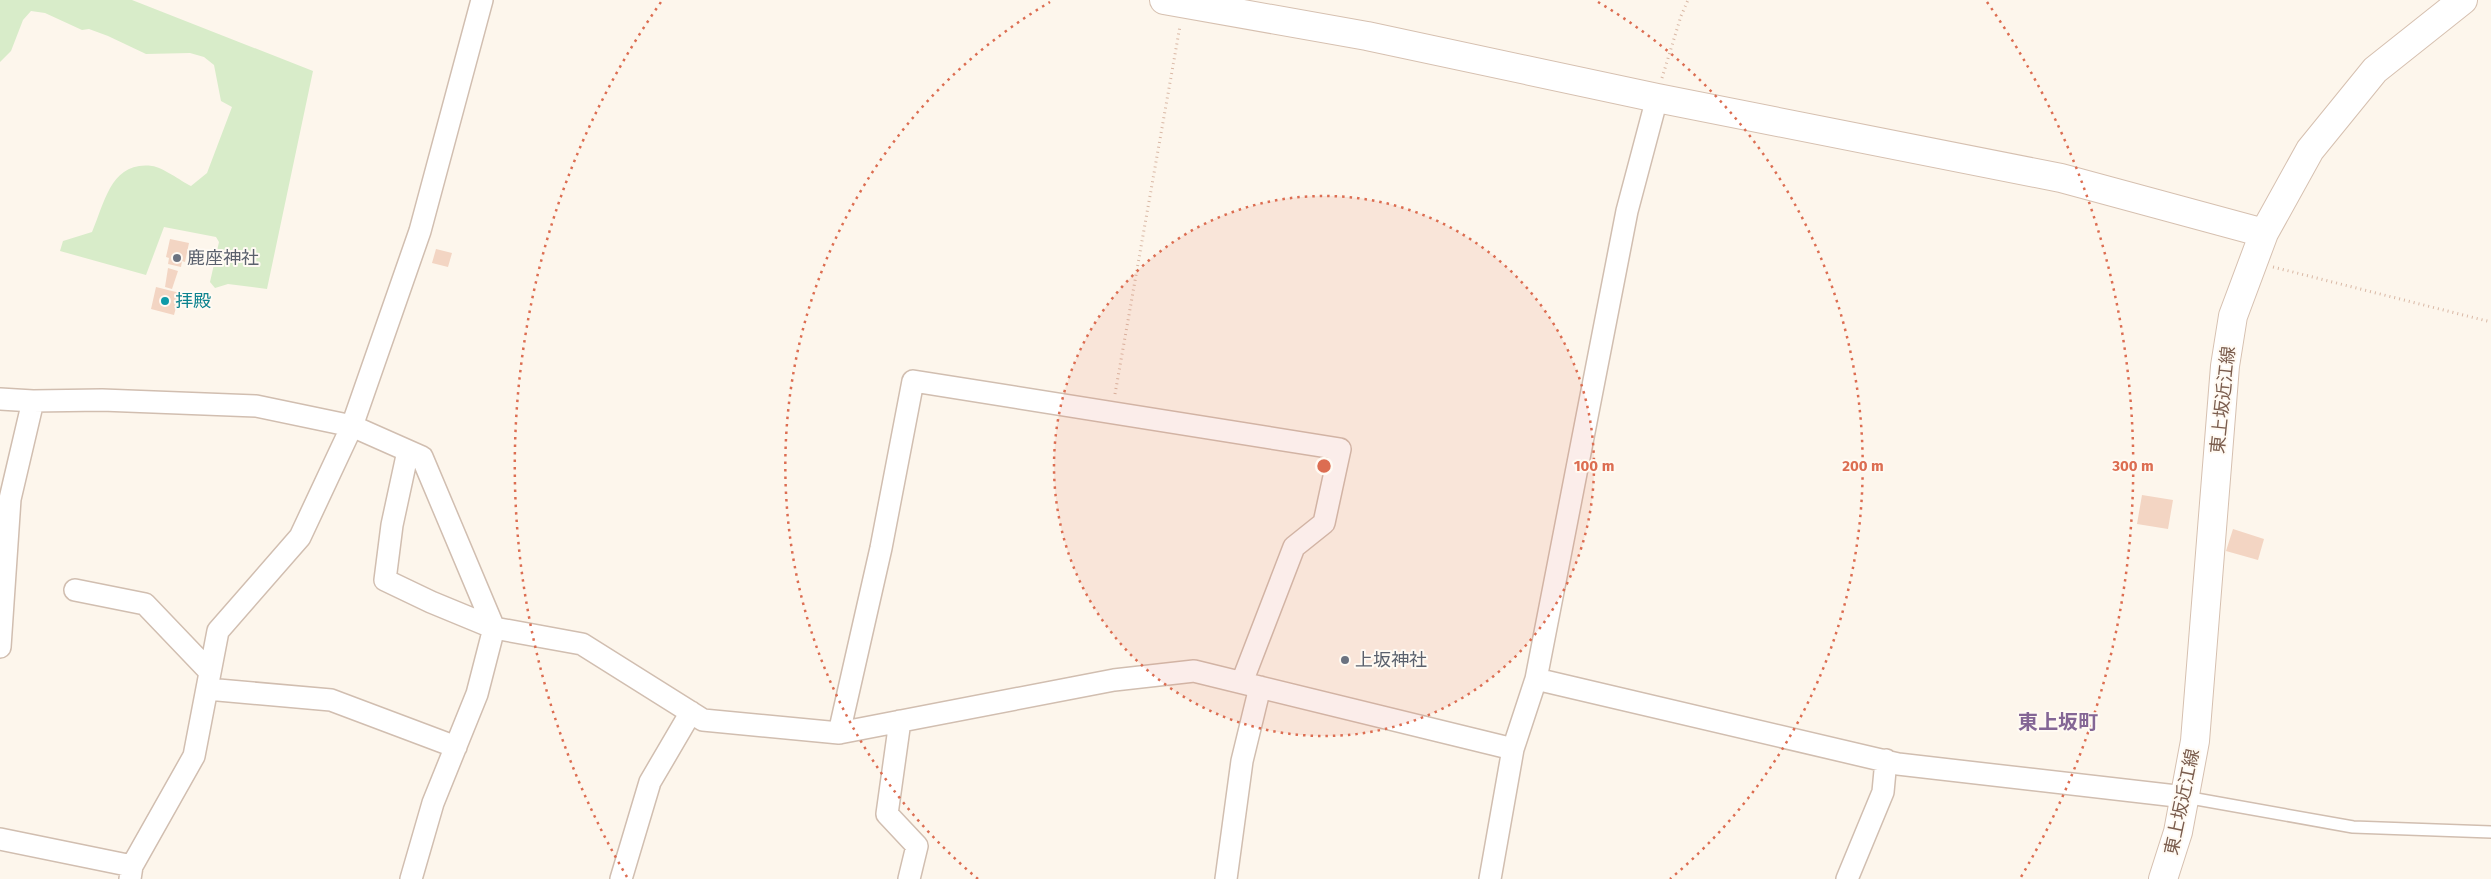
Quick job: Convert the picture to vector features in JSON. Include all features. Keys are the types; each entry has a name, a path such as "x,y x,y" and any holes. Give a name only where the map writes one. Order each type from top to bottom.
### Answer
{"street":[{"path":"0,839 131,872 194,756 218,631 300,537 352,426 420,231 482,0"},
{"name":"東上坂近江線","path":"2163,879 2178,832 2195,741 2224,366 2233,316 2264,233 2310,150 2374,70 2463,0"},
{"path":"1174,2 1367,36 1656,98 2061,178 2264,233"},
{"path":"1490,879 1513,749 1536,679 1627,211 1656,98"},
{"path":"839,733 882,548 913,380 1340,449 1324,523 1294,547 1251,685 1226,879"},
{"path":"0,399 33,401 102,400 256,406 352,426 422,457 494,628 477,694 433,803 411,879"},
{"path":"0,647 10,499 33,401"},
{"path":"408,451 392,525 385,580 431,602 494,628 582,644 703,720 839,733 1114,680 1194,671 1513,749"},
{"path":"75,590 144,604 208,681 331,700 456,747"},
{"path":"1536,679 1886,760 2185,797"},
{"path":"621,879 650,782 691,712"},
{"path":"900,720 887,814 916,846 908,879"},
{"path":"1847,879 1884,792 1886,760"}],"lane":[{"path":"2185,797 2353,828 2491,832"}],"path":[{"path":"1656,98 1681,16 1688,0"},
{"path":"1111,412 1174,2"},
{"path":"2253,262 2491,322"}],"green space":[{"path":"0,0 132,0 313,71 267,289 228,284 215,288 210,282 219,242 216,237 164,227 146,275 60,251 63,241 92,232 112,186 118,177 127,170 138,166 156,167 191,186 207,173 232,107 221,101 214,65 204,57 190,53 146,54 108,36 89,29 82,30 45,13 31,11 23,20 11,51 0,62"}],"building":[{"path":"170,239 189,243 185,262 182,261 181,267 168,264 169,258 166,257"},
{"path":"436,249 452,253 448,267 432,263"},
{"path":"168,268 178,271 172,289 165,287"},
{"name":"拝殿","path":"156,287 180,293 174,315 151,309"},
{"path":"2142,495 2173,500 2168,529 2137,524"},
{"path":"2233,529 2264,539 2258,560 2226,551"}],"place":[{"name":"鹿座神社","path":"177,258"},
{"name":"拝殿","path":"165,301"},
{"name":"上坂神社","path":"1345,660"}],"district":[{"name":"東上坂町","path":"2058,722"}]}
